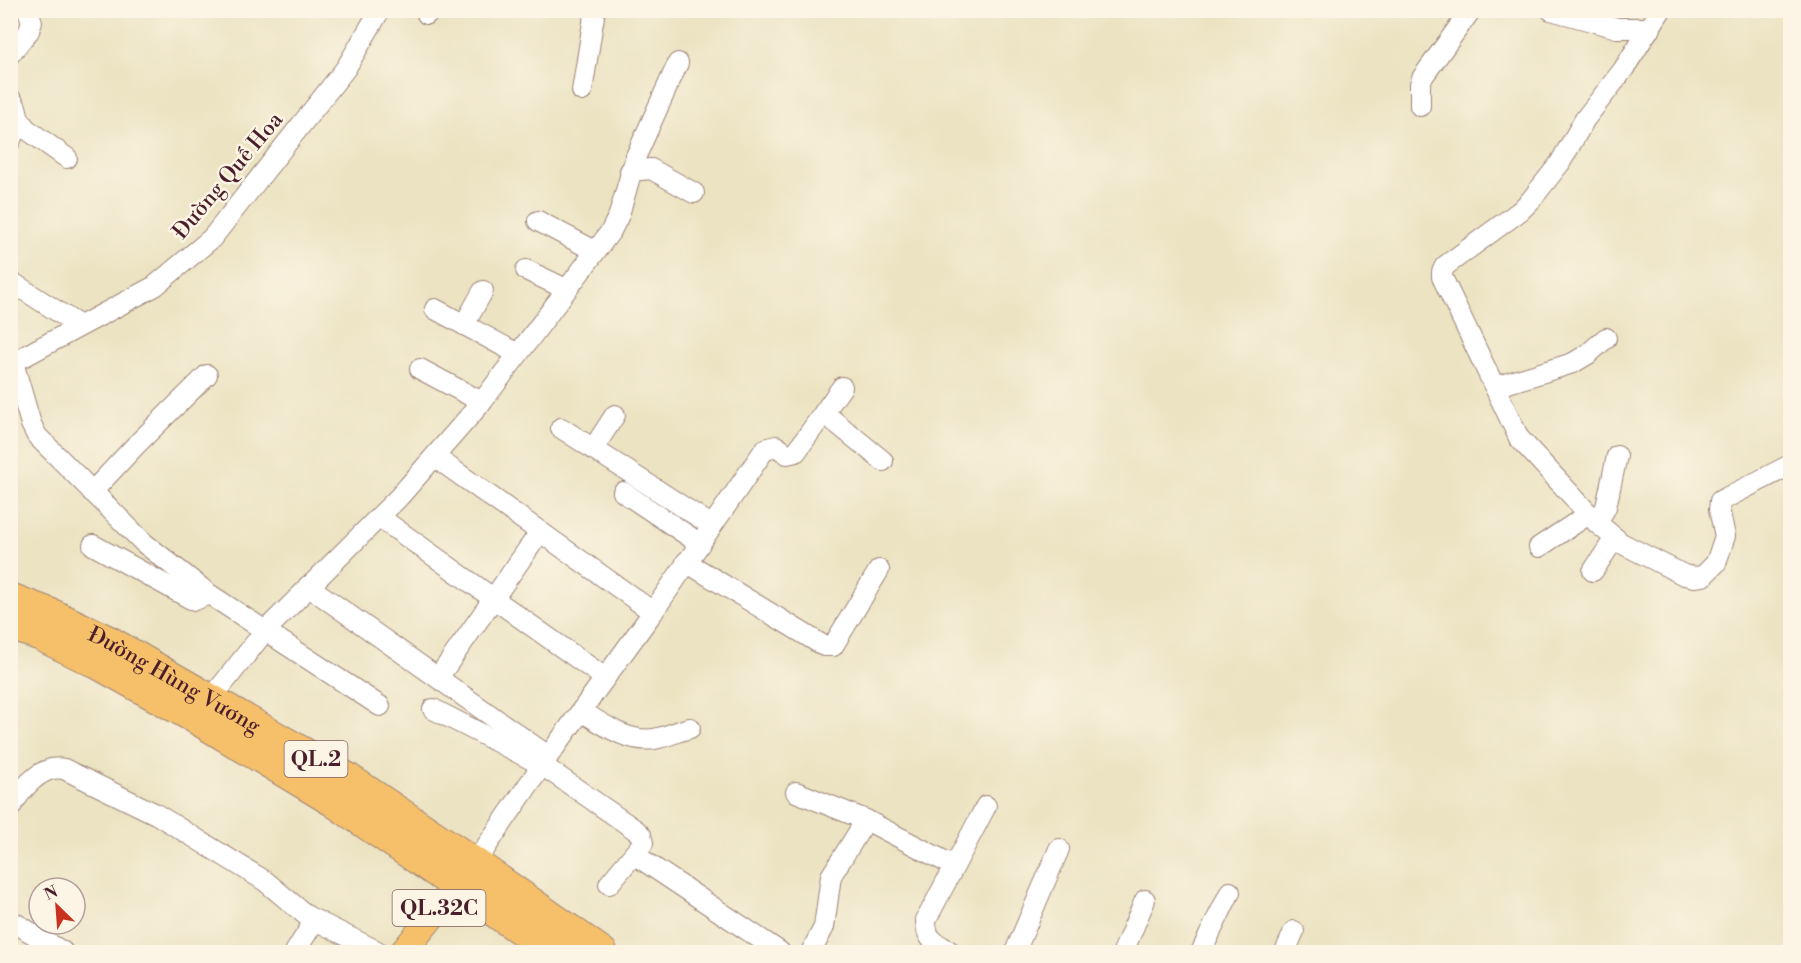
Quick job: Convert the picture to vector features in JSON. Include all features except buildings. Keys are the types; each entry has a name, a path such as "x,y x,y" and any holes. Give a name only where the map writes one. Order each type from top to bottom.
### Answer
{"highway":[{"name":"Đường Hùng Vương","path":"10,598 52,614 109,641 348,778 476,863 602,952"},
{"name":"Đường Hùng Vương","path":"10,625 39,635 96,663 198,720 334,802 553,952"}],"main road":[{"name":"QL.32C","path":"403,952 476,863"}],"street":[{"path":"10,54 28,32 32,22 28,10"},
{"name":"Đường Quế Hoa","path":"12,363 155,286 212,238 346,68 380,10"},
{"path":"582,90 595,10"},
{"path":"1420,106 1422,78 1471,10"},
{"path":"1551,10 1617,28 1651,28"},
{"path":"1661,10 1623,70 1591,111 1560,163 1531,200 1520,211 1444,266 1442,272 1519,438 1593,519 1615,538 1638,553 1684,575 1703,576 1716,563 1724,542 1725,536 1718,504 1720,501 1791,465"},
{"path":"211,699 264,632 379,517 435,457 482,402 611,231 619,215 630,171 678,63"},
{"path":"10,99 19,110 19,118 10,142"},
{"path":"19,118 25,128 67,158"},
{"path":"630,171 651,169 694,193"},
{"path":"538,221 595,251"},
{"path":"526,270 566,289"},
{"path":"10,281 80,326"},
{"path":"464,325 483,291"},
{"path":"435,309 518,354"},
{"path":"1495,387 1573,363 1588,354 1606,338"},
{"path":"12,363 37,436 130,531 209,594 380,706"},
{"path":"420,369 482,402"},
{"path":"92,492 207,375"},
{"path":"476,863 545,760 653,612 765,448 776,446 787,454 796,452 842,387"},
{"path":"824,413 883,461"},
{"path":"593,449 615,415"},
{"path":"561,428 711,525"},
{"path":"1539,547 1593,519 1606,507 1617,456"},
{"path":"435,457 653,612"},
{"path":"623,492 699,543"},
{"path":"379,517 605,678"},
{"path":"438,678 540,532"},
{"path":"1593,571 1615,538"},
{"path":"93,545 195,600 209,594"},
{"path":"686,562 829,647 833,646 879,570"},
{"path":"308,586 438,678 637,831 643,843 609,884"},
{"path":"432,709 545,760"},
{"path":"581,711 618,733 637,738 653,739 690,728"},
{"path":"10,808 17,797 41,773 56,767 64,769 156,814 265,881 315,920 379,952"},
{"path":"796,792 866,820 954,866"},
{"path":"951,952 930,939 926,931 926,920 986,806"},
{"path":"811,952 824,927 831,876 866,820"},
{"path":"1015,952 1059,849"},
{"path":"635,855 780,952"},
{"path":"1201,952 1230,892"},
{"path":"1124,952 1145,900"},
{"path":"10,920 63,952"},
{"path":"296,952 315,920"},
{"path":"1285,952 1294,931"}]}
